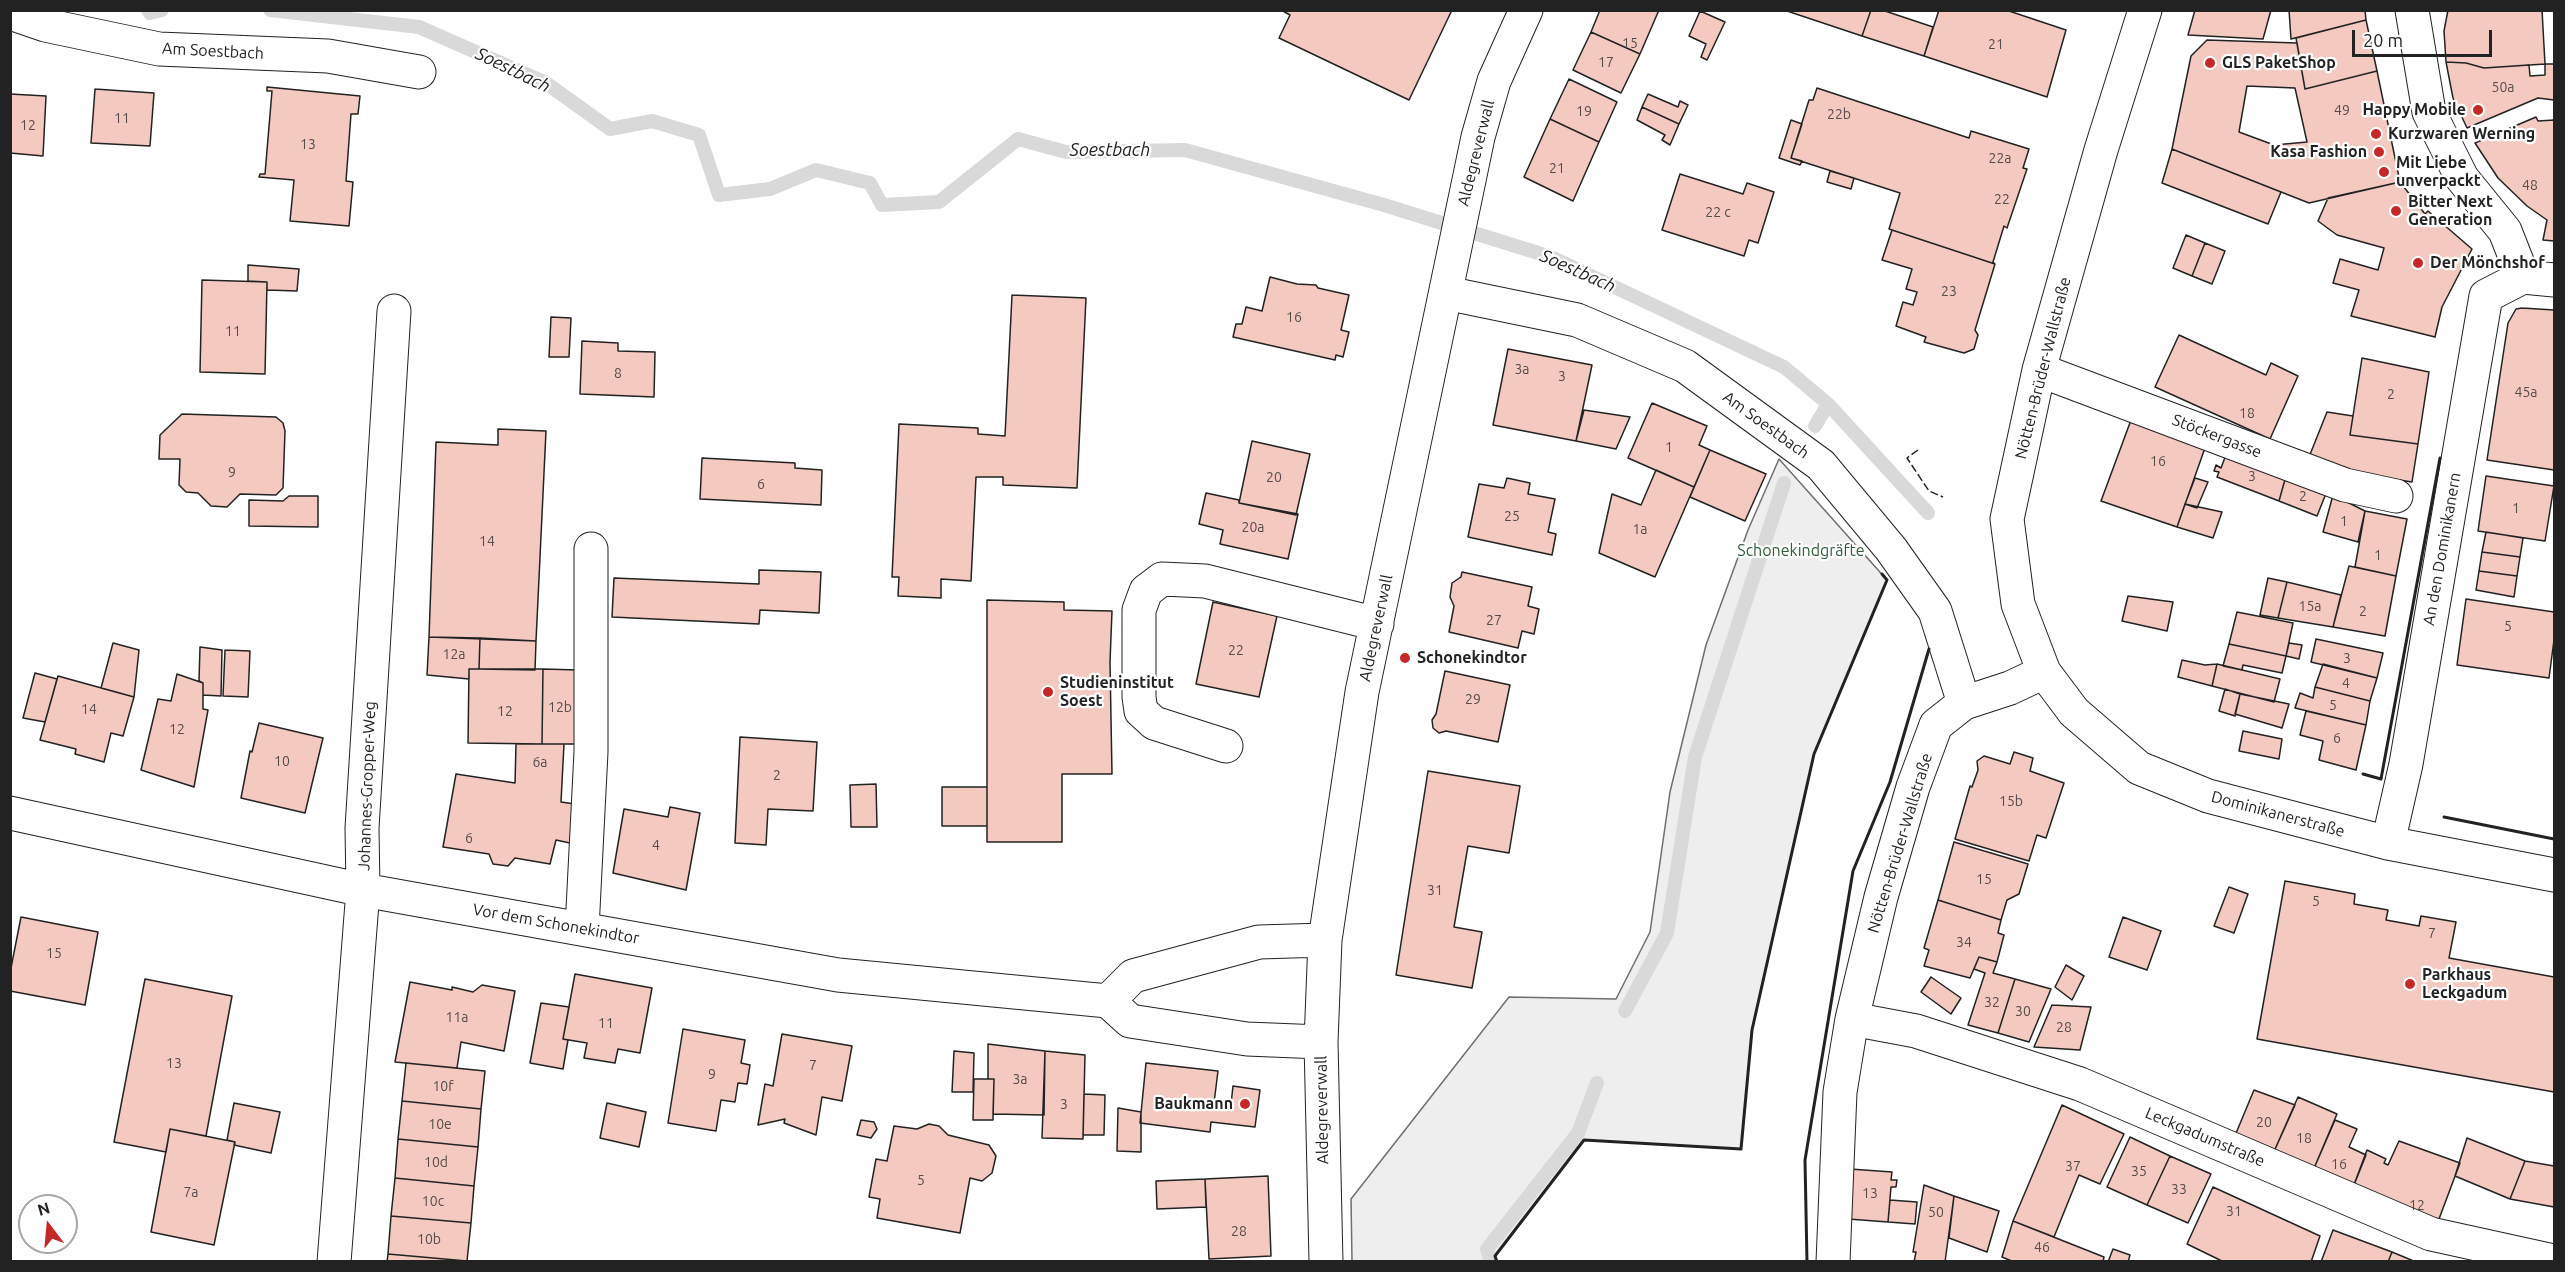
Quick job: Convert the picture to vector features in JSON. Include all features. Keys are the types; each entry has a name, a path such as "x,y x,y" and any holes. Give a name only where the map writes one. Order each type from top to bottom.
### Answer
{"street":[{"name":"Aldegreverwall","path":"1326,1262 1321,1042 1324,940 1362,692 1464,200 1494,81 1526,10"},
{"name":"Nötten-Brüder-Wallstraße","path":"1833,1262 1840,1092 1852,1019 1881,897 1913,788 1936,725 1964,703 2010,688 2044,672 2018,604 2007,519 2039,370 2101,150 2145,10"},
{"path":"2412,10 2429,112 2462,178 2539,278"},
{"name":"Am Soestbach","path":"10,13 45,25 159,49 328,56 419,72"},
{"name":"An den Dominikanern","path":"2388,843 2406,764 2486,296 2539,278"},
{"name":"Am Soestbach","path":"1449,281 1577,320 1685,366 1821,465 1891,549 1935,611 1964,703"},
{"name":"Johannes-Gropper-Weg","path":"334,1262 363,890 362,828 394,310"},
{"name":"Stöckergasse","path":"2039,370 2345,484 2396,496"},
{"path":"582,929 591,752 591,549"},
{"path":"1226,746 1154,723 1141,711 1139,610 1146,591 1162,579 1205,581 1377,624"},
{"name":"Dominikanerstraße","path":"2044,672 2074,712 2139,768 2208,796 2388,843 2554,874"},
{"name":"Vor dem Schonekindtor","path":"10,813 363,890 838,975 1108,1001"},
{"path":"1321,1042 1247,1039 1130,1021 1108,1001 1133,976 1259,942 1324,940"},
{"name":"Leckgadumstraße","path":"1852,1019 1916,1032 2080,1084 2431,1234 2554,1261"}],"green space":[{"name":"Schonekindgräfte","path":"1779,459 1887,580 1814,754 1752,1030 1741,1149 1584,1140 1495,1256 1497,1261 1352,1261 1351,1199 1509,997 1616,999 1650,932 1670,792 1706,645 1748,530"}],"building":[{"path":"1281,10 1452,10 1409,100 1279,38 1290,15"},
{"path":"1600,10 1659,10 1640,54 1591,32"},
{"path":"1784,10 1871,10 1862,36"},
{"path":"1871,10 1882,10 1933,27 1924,56 1862,36"},
{"path":"1939,10 2006,10 2066,30 2047,97 1924,56"},
{"path":"2195,10 2271,10 2263,39 2188,35"},
{"path":"2289,10 2365,10 2366,20 2291,39"},
{"path":"2448,10 2542,10 2545,64 2484,68 2466,63 2446,62 2444,31"},
{"path":"1700,11 1725,22 1707,60 1701,57 1706,44 1689,36"},
{"path":"2366,20 2377,71 2305,89 2296,38"},
{"path":"1591,32 1640,54 1621,93 1573,70"},
{"path":"2207,40 2297,43 2305,89 2377,71 2400,182 2309,203 2172,149 2191,56","holes":["2247,86 2295,88 2307,142 2274,145 2239,132"]},
{"path":"2446,62 2466,63 2484,68 2529,65 2530,76 2545,75 2545,64 2554,64 2554,100 2538,98 2467,128 2453,98"},
{"path":"1569,79 1617,102 1599,142 1550,119"},
{"path":"267,87 360,96 358,114 351,114 346,181 353,182 349,226 290,221 294,180 259,177 260,174 265,174 272,91 267,91"},
{"path":"1817,88 1969,138 1971,131 2029,149 2023,168 2027,169 2007,228 2004,226 1993,262 1995,264 1889,229 1900,193 1791,158 1809,100 1813,100"},
{"path":"95,89 154,93 150,146 91,143"},
{"path":"10,94 46,96 43,156 10,153"},
{"path":"1648,94 1678,107 1680,101 1688,105 1679,124 1642,107"},
{"path":"1642,107 1679,124 1670,145 1662,140 1665,135 1637,120"},
{"path":"2536,117 2538,121 2554,120 2554,241 2543,240 2547,220 2527,206 2498,178 2475,143"},
{"path":"1550,119 1599,142 1573,201 1524,177"},
{"path":"1791,120 1802,124 1791,158 1802,161 1800,165 1779,158"},
{"path":"2172,149 2281,192 2268,224 2162,183"},
{"path":"1830,171 1854,178 1851,189 1827,182"},
{"path":"1680,174 1743,194 1747,183 1774,192 1758,243 1749,240 1744,256 1662,230"},
{"path":"2400,182 2425,214 2428,211 2472,249 2442,307 2435,337 2351,316 2359,290 2333,283 2340,259 2378,270 2384,248 2337,235 2318,221 2328,198"},
{"path":"1892,230 1995,264 1975,330 1978,335 1974,349 1964,353 1924,342 1926,337 1896,326 1903,302 1913,305 1917,292 1906,289 1912,269 1882,260"},
{"path":"2186,235 2205,243 2192,276 2173,268"},
{"path":"2205,243 2225,251 2212,284 2192,276"},
{"path":"248,265 299,269 297,291 267,290 267,282 248,281"},
{"path":"1270,277 1297,284 1316,285 1318,288 1349,295 1341,330 1349,332 1343,357 1336,355 1335,360 1233,337 1236,324 1242,324 1246,307 1262,311"},
{"path":"202,280 267,282 265,374 200,372"},
{"path":"1012,295 1086,298 1077,488 1003,485 1003,477 976,477 971,581 941,579 941,598 898,596 899,577 892,577 899,424 978,428 978,434 1005,436"},
{"path":"2516,309 2554,310 2554,470 2487,460 2508,323"},
{"path":"551,317 571,318 569,357 549,357"},
{"path":"2179,335 2266,375 2271,363 2298,376 2270,439 2155,387"},
{"path":"582,341 618,343 618,351 655,352 654,397 580,394"},
{"path":"1508,349 1592,365 1576,441 1493,425"},
{"path":"2362,358 2429,372 2418,444 2350,435"},
{"path":"1652,403 1707,426 1699,445 1710,450 1694,487 1628,458"},
{"path":"1584,410 1630,417 1616,449 1576,441"},
{"path":"2327,412 2353,416 2350,435 2418,444 2412,482 2349,472 2309,457"},
{"path":"182,414 276,417 283,423 285,431 283,488 276,495 240,494 227,507 211,506 198,493 186,492 179,485 180,459 159,459 160,435"},
{"path":"2131,420 2206,445 2177,527 2101,501"},
{"path":"498,429 546,431 536,641 429,637 436,442 498,445"},
{"path":"1252,441 1310,454 1296,515 1239,503"},
{"path":"1710,450 1766,474 1745,521 1690,497"},
{"path":"2227,452 2286,476 2279,501 2217,477 2219,472 2214,471 2216,465 2221,468"},
{"path":"702,458 795,463 795,468 822,470 821,505 700,499"},
{"path":"1656,470 1694,487 1655,577 1599,553 1612,494 1641,505"},
{"path":"2286,476 2327,491 2317,516 2279,501"},
{"path":"2486,476 2554,486 2545,541 2478,531"},
{"path":"1507,478 1530,483 1528,494 1555,499 1548,532 1556,534 1552,555 1468,537 1479,484 1504,488"},
{"path":"2195,478 2208,482 2197,508 2185,504"},
{"path":"1206,493 1239,500 1239,503 1298,514 1288,559 1220,544 1223,530 1199,524"},
{"path":"2333,495 2365,511 2358,542 2323,532"},
{"path":"289,496 318,496 318,527 249,526 249,500 283,501"},
{"path":"2185,504 2222,512 2213,538 2177,527"},
{"path":"2365,511 2407,519 2396,576 2355,567"},
{"path":"2486,532 2523,538 2520,557 2482,552"},
{"path":"2482,552 2520,557 2517,576 2479,571"},
{"path":"2349,566 2396,576 2385,636 2333,627"},
{"path":"759,570 821,572 819,613 760,610 759,624 612,617 614,578 759,584"},
{"path":"2479,571 2517,576 2514,597 2476,590"},
{"path":"1462,572 1532,587 1528,606 1539,609 1534,634 1522,631 1518,648 1449,632 1454,606 1450,597 1452,583 1461,577"},
{"path":"2268,578 2287,582 2278,618 2260,615"},
{"path":"2287,582 2341,595 2333,627 2278,618"},
{"path":"2128,596 2173,602 2167,631 2122,621"},
{"path":"2466,599 2554,612 2554,640 2549,678 2457,665"},
{"name":"Studieninstitut Soest","path":"987,600 1064,602 1064,610 1112,611 1110,662 1112,774 1062,774 1062,842 987,842"},
{"path":"1213,602 1277,616 1259,697 1196,684"},
{"path":"2237,612 2293,623 2286,656 2229,644"},
{"path":"429,637 480,638 479,669 469,669 469,679 427,675"},
{"path":"480,638 536,641 535,670 479,669"},
{"path":"2316,639 2383,653 2377,678 2311,662"},
{"path":"113,643 139,650 134,697 101,688"},
{"path":"2289,643 2302,645 2299,659 2286,656"},
{"path":"2229,644 2286,656 2282,673 2243,665 2242,670 2223,666"},
{"path":"200,647 222,650 221,696 203,695 203,683 199,681"},
{"path":"225,650 250,651 248,697 223,696"},
{"path":"2182,660 2205,665 2217,664 2212,686 2178,677"},
{"path":"2217,664 2280,679 2274,702 2212,686"},
{"path":"2323,664 2377,678 2370,701 2315,687"},
{"path":"469,669 543,669 542,744 468,743"},
{"path":"543,669 578,670 576,744 542,744"},
{"path":"1445,671 1510,685 1498,742 1446,731 1439,733 1433,728 1432,720 1436,714"},
{"path":"35,673 57,679 45,722 23,718"},
{"path":"177,674 203,683 203,709 208,710 194,787 141,770 158,699 171,701"},
{"path":"58,676 134,697 123,736 111,733 104,762 75,754 76,749 40,740"},
{"path":"2315,687 2370,701 2366,725 2295,708 2300,693 2313,698"},
{"path":"2225,689 2240,694 2235,716 2219,711"},
{"path":"2240,694 2289,704 2282,728 2235,714"},
{"path":"2306,711 2366,725 2356,770 2319,760 2323,741 2300,735"},
{"path":"259,723 323,738 305,813 241,798 250,751 252,752"},
{"path":"2243,731 2282,739 2279,759 2239,751"},
{"path":"740,737 817,742 813,811 768,809 766,845 735,843"},
{"path":"516,744 564,744 561,802 575,804 570,843 556,840 550,864 515,858 508,866 493,864 489,854 443,847 456,774 515,783"},
{"path":"2014,752 2033,758 2030,771 2064,783 2046,838 2037,835 2029,861 1955,839 1970,786 1972,787 1978,770 1977,761 1984,756 2010,764"},
{"path":"1428,771 1520,786 1509,853 1468,846 1454,927 1482,932 1472,988 1396,975"},
{"path":"876,784 877,827 851,827 850,785"},
{"path":"942,787 987,787 987,826 942,826"},
{"path":"670,807 700,813 686,890 613,873 624,809 668,817"},
{"path":"1954,842 2028,864 2019,894 2007,900 2001,920 1938,900"},
{"name":"Parkhaus Leckgadum","path":"2285,881 2355,894 2354,904 2388,910 2386,920 2419,926 2421,916 2456,922 2449,958 2554,977 2554,1092 2257,1039"},
{"path":"2229,887 2248,894 2234,933 2214,926"},
{"path":"1938,900 2001,920 1998,933 2004,935 1997,962 1979,957 1970,978 1924,966 1929,950 1924,948"},
{"path":"21,917 98,932 85,1005 10,991 10,973"},
{"path":"2123,917 2161,931 2147,970 2109,957"},
{"path":"1979,957 1997,962 1993,973 2015,979 1998,1033 1968,1025 1985,973 1974,969"},
{"path":"2066,965 2084,976 2072,1000 2055,987"},
{"path":"575,974 652,988 640,1053 618,1049 615,1063 584,1058 587,1043 563,1039"},
{"path":"1931,977 1961,998 1951,1014 1921,992"},
{"path":"145,979 232,996 206,1136 170,1129 166,1152 114,1142"},
{"path":"2015,979 2051,989 2029,1042 1998,1033"},
{"path":"410,982 473,992 482,985 515,991 504,1051 461,1042 457,1068 395,1062"},
{"path":"541,1003 569,1007 563,1039 568,1040 563,1069 530,1063"},
{"path":"2052,1005 2091,1007 2080,1050 2034,1047"},
{"path":"683,1029 745,1040 741,1063 750,1065 747,1084 738,1083 735,1102 721,1100 716,1131 668,1123"},
{"path":"782,1034 852,1046 842,1101 822,1097 816,1135 784,1123 785,1119 758,1125 765,1084 773,1086"},
{"path":"988,1044 1045,1051 1044,1115 993,1114 994,1079 988,1079"},
{"path":"954,1051 974,1053 973,1092 952,1092"},
{"path":"1045,1051 1085,1055 1083,1139 1042,1138"},
{"path":"406,1063 485,1071 481,1109 402,1101"},
{"path":"1146,1063 1218,1071 1214,1103 1231,1104 1233,1086 1260,1090 1255,1127 1211,1122 1210,1132 1140,1123"},
{"path":"974,1079 994,1079 993,1120 973,1120"},
{"path":"2254,1090 2295,1105 2272,1156 2234,1138"},
{"path":"1084,1094 1105,1095 1104,1135 1083,1135"},
{"path":"2298,1097 2337,1114 2312,1173 2272,1156"},
{"path":"402,1101 481,1109 478,1147 398,1139"},
{"path":"234,1103 280,1112 271,1153 234,1145 235,1142 227,1140"},
{"path":"607,1103 646,1112 639,1147 600,1138"},
{"path":"2062,1105 2124,1134 2100,1184 2079,1175 2054,1237 2013,1221"},
{"path":"1118,1108 1141,1112 1141,1152 1117,1151"},
{"path":"861,1120 874,1122 877,1129 871,1138 857,1135"},
{"path":"2335,1120 2357,1129 2349,1147 2366,1155 2352,1190 2312,1173"},
{"path":"929,1124 939,1126 948,1135 989,1145 996,1156 992,1173 982,1181 970,1178 960,1233 877,1218 880,1199 869,1197 876,1159 887,1161 894,1126 917,1129"},
{"path":"170,1129 235,1142 214,1245 151,1232"},
{"path":"2130,1137 2170,1156 2147,1205 2107,1187"},
{"path":"2467,1138 2525,1161 2510,1199 2455,1176"},
{"path":"398,1139 478,1147 474,1186 395,1178"},
{"path":"2399,1141 2460,1163 2436,1227 2352,1190 2367,1150 2386,1159 2384,1163 2388,1165"},
{"path":"2170,1156 2211,1174 2188,1223 2147,1205"},
{"path":"2525,1161 2554,1166 2554,1207 2510,1199"},
{"path":"1850,1169 1892,1172 1891,1180 1897,1180 1896,1187 1891,1187 1888,1222 1848,1219"},
{"path":"1268,1176 1271,1256 1209,1259 1205,1179"},
{"path":"395,1178 474,1186 471,1223 391,1216"},
{"path":"1205,1179 1206,1207 1157,1209 1156,1181"},
{"path":"1924,1185 1954,1196 1945,1262 1914,1262 1916,1252 1913,1252"},
{"path":"2213,1187 2320,1236 2311,1262 2224,1262 2187,1244"},
{"path":"1954,1196 1999,1211 1987,1252 1949,1238"},
{"path":"1890,1200 1917,1202 1915,1224 1888,1222"},
{"path":"391,1216 471,1223 467,1261 388,1254"},
{"path":"2013,1221 2104,1257 2103,1262 2014,1262 2002,1257"},
{"path":"2333,1230 2392,1252 2388,1262 2321,1262"},
{"path":"2113,1249 2130,1255 2128,1262 2108,1262"},
{"path":"2392,1252 2416,1262 2388,1262"},
{"path":"388,1254 467,1261 467,1262 387,1262"}],"waterway":[{"name":"Soestbach","path":"148,10 150,13 162,10"},
{"name":"Soestbach","path":"270,10 419,27 546,83 610,129 652,121 699,135 719,195 770,189 816,170 870,183 882,205 939,202 1018,139 1066,152 1185,150 1384,205 1551,257 1784,367 1828,404 1928,513"},
{"path":"1815,426 1828,404"},
{"path":"1625,1011 1667,933 1695,757 1784,483"},
{"path":"1491,1262 1487,1249 1578,1133 1597,1083"}],"fence":[{"path":"1918,450 1907,458 1929,491 1943,497"}],"wall":[{"path":"2363,774 2381,779 2440,458"},
{"path":"1497,1262 1495,1256 1584,1140 1741,1149 1752,1030 1814,754 1887,580 1882,574"},
{"path":"1807,1262 1805,1160 1853,871 1890,782 1929,649"},
{"path":"2444,817 2554,839"}],"place":[{"name":"GLS PaketShop","path":"2210,63"},
{"name":"Happy Mobile","path":"2478,110"},
{"name":"Kurzwaren Werning","path":"2376,134"},
{"name":"Kasa Fashion","path":"2379,152"},
{"name":"Mit Liebe unverpackt","path":"2384,172"},
{"name":"Bitter Next Generation","path":"2396,211"},
{"name":"Der Mönchshof","path":"2418,263"},
{"name":"Schonekindtor","path":"1405,658"},
{"name":"Studieninstitut Soest","path":"1048,692"},
{"name":"Parkhaus Leckgadum","path":"2410,984"},
{"name":"Baukmann","path":"1245,1104"}]}
